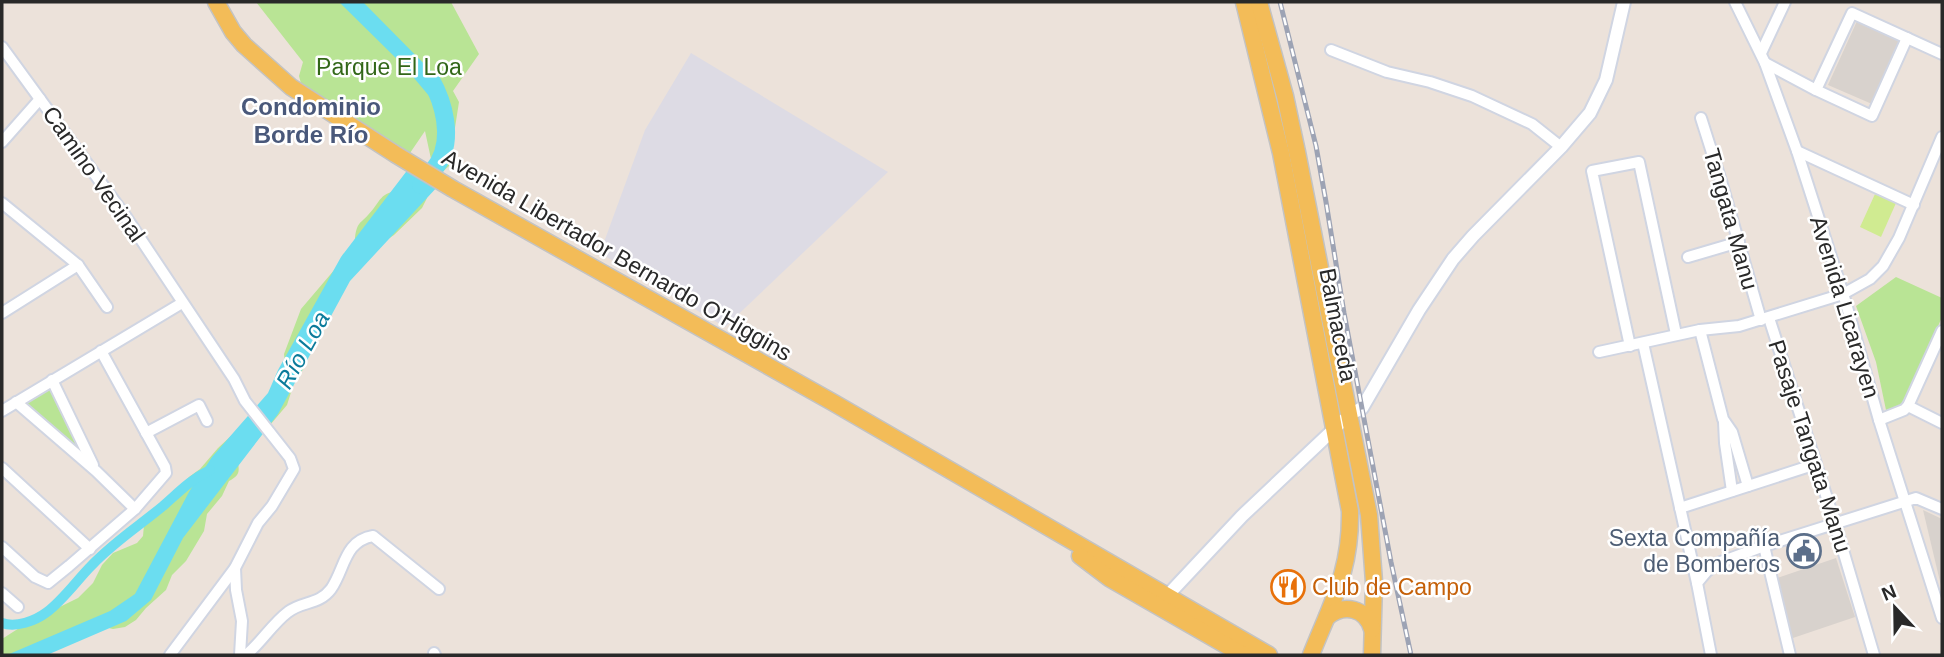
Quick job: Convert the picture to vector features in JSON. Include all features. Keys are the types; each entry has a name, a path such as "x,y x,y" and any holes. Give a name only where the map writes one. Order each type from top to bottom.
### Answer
{"main road":[{"name":"Avenida Libertador Bernardo O'Higgins","path":"216,2 233,32 244,45 283,80 395,154 834,403 1269,655"},
{"name":"Balmaceda","path":"1244,2 1281,153 1348,495 1350,527 1344,573 1311,655"},
{"name":"Balmaceda","path":"1259,2 1292,130 1372,537 1372,655"},
{"name":"Avenida Libertador Bernardo O'Higgins","path":"1024,514 1109,578 1243,655"},
{"path":"1327,617 1336,610 1353,608 1363,614 1372,629"},
{"path":"1207,634 1232,655"}],"street":[{"path":"1167,596 1242,516 1349,415 1362,408 1419,310 1453,259 1561,147 1590,113 1606,80 1624,2"},
{"name":"Avenida Licarayen","path":"1734,2 1763,58 1797,151 1942,618"},
{"path":"1785,2 1763,58 1816,90 1872,116 1908,38"},
{"path":"1816,90 1852,13 1942,54"},
{"name":"Camino Vecinal","path":"2,47 126,217 234,379 245,401 290,458 294,469 272,506 258,523 235,568"},
{"path":"1331,50 1387,72 1472,96 1532,124 1561,147"},
{"path":"2,142 40,99"},
{"name":"Tangata Manu","path":"1701,118 1765,319"},
{"path":"1599,352 1676,334 1739,326 1765,319 1843,294 1870,279 1883,266 1899,238 1942,137"},
{"path":"1797,151 1914,205"},
{"path":"1630,346 1592,171 1639,162 1676,334"},
{"path":"2,203 78,265 107,307"},
{"path":"1688,257 1739,242"},
{"path":"2,313 78,265"},
{"path":"2,411 182,303"},
{"name":"Pasaje Tangata Manu","path":"1765,319 1816,464 1874,655"},
{"path":"1700,330 1723,419 1732,491"},
{"path":"1880,419 1899,413 1908,406 1939,349 1942,331"},
{"path":"1643,343 1711,655"},
{"path":"2,547 35,577 48,583 135,509 166,473 101,351"},
{"path":"51,380 96,471"},
{"path":"16,402 96,471 135,509"},
{"path":"146,433 199,405 207,421"},
{"path":"1908,406 1942,423"},
{"path":"1723,419 1732,432 1748,486"},
{"path":"1680,508 1816,464"},
{"path":"2,468 90,549"},
{"path":"1696,583 1718,563 1905,500 1916,498 1942,509"},
{"path":"246,655 287,612 300,604 312,603 322,598 331,589 352,547 363,538 373,537 439,589"},
{"path":"1764,546 1790,655"},
{"path":"170,655 235,568"},
{"path":"235,568 242,621 240,655"},
{"path":"2,593 18,607"}],"shaded area":[{"path":"1857,21 1901,41 1872,104 1828,85"},
{"path":"691,53 888,172 725,327 600,253 645,130"},
{"path":"1923,510 1942,519 1942,590"},
{"path":"1836,558 1855,617 1790,639 1777,578"}],"green space":[{"name":"Parque El Loa","path":"256,2 451,2 479,54 453,91 459,102 449,166 429,190 422,208 394,235 360,258 317,334 304,368 294,383 287,405 238,463 238,474 229,481 222,496 207,514 204,531 186,561 172,575 166,590 136,620 125,627 104,627 43,655 2,655 2,639 27,623 78,598 93,583 102,565 113,553 137,543 143,536 144,525 218,448 260,409 285,364 284,354 301,309 341,262 343,254 352,250 359,224 381,198 394,191 402,191 429,166 431,159 425,131 410,153 403,154 303,91 299,76 303,62"},
{"path":"1875,194 1896,203 1881,237 1860,227"},
{"path":"1896,277 1942,298 1942,317 1904,405 1886,410 1876,362 1856,306"},
{"path":"50,388 79,451 24,404"}],"water":[{"path":"339,2 363,2 437,77 446,92 441,101 430,97 403,65"},
{"path":"409,168 439,185 350,281 278,414 183,538 151,600 126,621 47,655 7,655 110,611 135,594 189,492 212,457 268,393 341,257"}],"waterway":[{"name":"Río Loa","path":"421,185 439,162 445,142 443,109 431,80"},
{"path":"2,623 25,623 47,612 109,549 191,482 210,470"}],"railway":[{"path":"1280,2 1316,146 1344,313 1411,655"}],"place":[{"name":"Sexta Compañía de Bomberos","path":"1804,551"},
{"name":"Club de Campo","path":"1288,587"}],"district":[{"name":"Condominio Borde Río","path":"311,121"}]}
